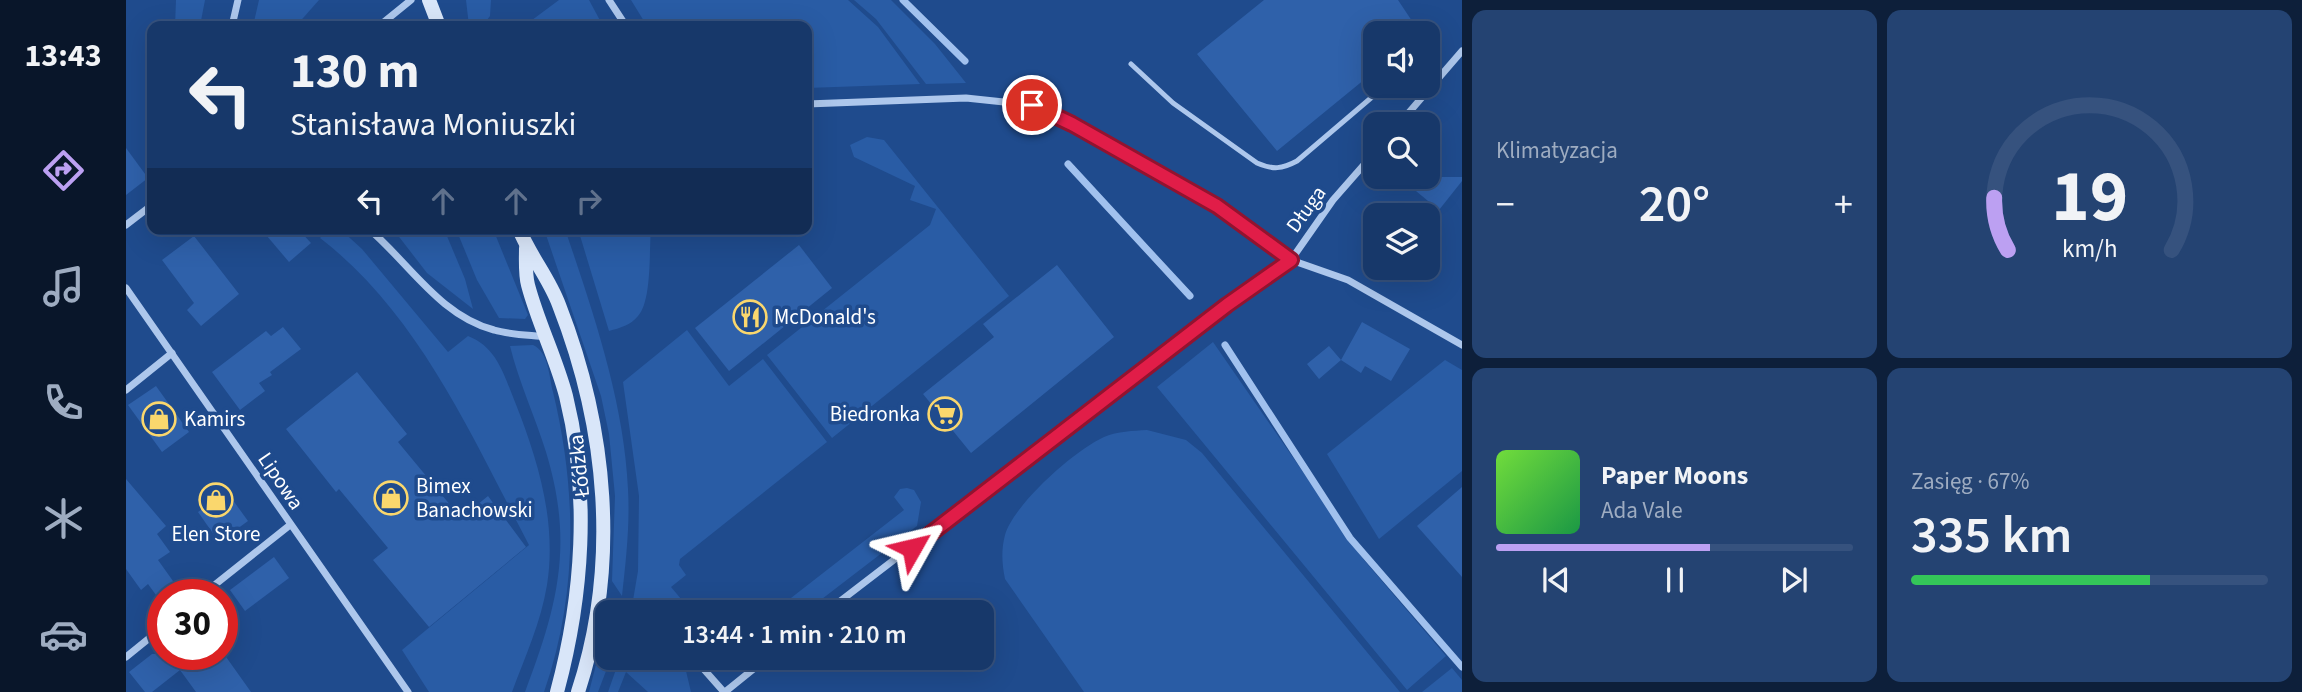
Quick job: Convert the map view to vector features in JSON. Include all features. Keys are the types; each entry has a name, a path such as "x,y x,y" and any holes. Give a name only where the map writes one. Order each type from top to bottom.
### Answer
{"main road":[{"path":"429,0 437,21"},
{"name":"Łódzka","path":"521,235 558,301 593,408 604,497 602,600"},
{"name":"Łódzka","path":"526,246 527,283 548,337 566,396 580,484 581,540 575,607 557,692"},
{"name":"Łódzka","path":"578,692 595,635"}],"street":[{"path":"233,21 238,0"},
{"path":"385,21 411,0"},
{"path":"609,0 623,21"},
{"path":"1440,77 1462,51"},
{"path":"812,104 966,98 1032,105 1072,124 1217,206 1291,260 1348,281 1462,345"},
{"path":"1409,112 1422,98"},
{"name":"Długa","path":"842,600 1227,305 1291,260 1333,200 1363,165"},
{"path":"126,225 147,209"},
{"path":"376,235 393,249 436,296 460,315 492,330 548,337"},
{"name":"Lipowa","path":"126,288 408,692"},
{"path":"126,390 172,353"},
{"path":"222,579 290,525"},
{"path":"126,657 147,640"},
{"path":"704,670 724,692 752,670"}],"lane":[{"path":"1131,64 1173,103 1257,163 1272,169 1297,161 1371,98"}],"shaded area":[{"path":"176,0 205,0 201,21 175,21"},
{"path":"259,0 319,0 300,21 254,21"},
{"path":"466,0 491,0 490,16 486,21 468,21"},
{"path":"559,0 589,0 600,21 531,21"},
{"path":"631,0 848,0 878,27 920,84 812,88 812,21 644,21"},
{"path":"854,0 891,0 935,44 966,83 926,84 876,19"},
{"path":"867,137 884,140 1009,296 832,438 767,355 930,225 936,209 910,200 915,186 854,157 850,145"},
{"path":"323,235 347,235 362,249 448,352 468,336 478,341 493,355 507,382 538,469 549,538 547,585 541,612 512,692 429,692 402,650 529,545 464,420 415,340 355,269 320,238"},
{"path":"398,235 447,235 465,279 473,309 427,273"},
{"path":"458,235 495,235 528,315 525,319 499,318 477,280"},
{"path":"546,235 567,235 614,390 628,489 628,529 622,596 612,581 615,496 609,434 601,396"},
{"path":"580,235 651,235 649,275 642,309 629,324 609,331"},
{"path":"687,330 729,386 763,359 827,442 680,559 679,565 686,575 671,587 682,600 633,600 638,571 639,496 623,382"},
{"path":"1213,342 1364,560 1446,656 1407,690 1157,387"},
{"path":"533,345 542,353 549,372 561,429 570,505 568,581 563,618 544,692 525,692 554,602 560,545 559,516 546,452 510,346"},
{"path":"1445,360 1462,370 1462,471 1379,539 1327,454"},
{"path":"1147,430 1186,440 1202,453 1400,692 1084,692 1005,579 1002,557 1005,535 1020,508 1047,479 1078,453 1109,435"},
{"path":"900,489 914,490 921,502 917,526 821,600 788,600 904,510 894,497"},
{"path":"595,668 606,670 598,692 589,692"},
{"path":"1452,668 1462,680 1462,692 1422,692"},
{"path":"616,670 684,670 691,692 648,692 626,672 618,692 608,692"}],"building":[{"path":"1264,0 1398,0 1412,21 1363,21 1363,81 1277,151 1197,54"},
{"path":"126,148 147,179 126,195"},
{"path":"1440,177 1462,177 1462,181 1440,209 1440,203 1431,203 1414,189 1440,189"},
{"path":"266,235 304,235 311,243 289,262"},
{"path":"194,236 239,294 201,326 187,310 194,303 162,260"},
{"path":"799,245 832,288 729,371 695,328"},
{"path":"1057,265 1114,337 971,453 923,394 994,337 983,324"},
{"path":"1362,322 1410,349 1391,381 1365,366 1361,373 1341,360"},
{"path":"283,327 301,349 259,383 265,391 240,410 212,372 266,331 271,336"},
{"path":"1329,346 1341,360 1319,379 1307,364"},
{"path":"357,372 407,434 398,442 461,518 488,496 526,547 429,627 373,560 388,548 339,489 336,492 286,429"},
{"name":"Kamirs","path":"156,386 189,432 162,452 128,405"},
{"path":"126,479 166,526 157,534 170,552 158,560 172,579 147,579 147,585 141,590 126,569"},
{"path":"1462,487 1462,577 1417,526"},
{"path":"227,492 248,521 219,542 198,512"},
{"path":"274,557 289,578 245,611 238,601 238,584"},
{"path":"147,658 147,670 180,670 152,692 145,692 129,672"},
{"path":"180,670 235,670 251,692 196,692"}],"waterway":[{"path":"903,0 965,61"},
{"path":"1068,164 1190,296"},
{"path":"1225,345 1350,538 1462,667"}],"place":[{"name":"McDonald's","path":"750,317"},
{"name":"Biedronka","path":"945,414"},
{"name":"Kamirs","path":"159,419"},
{"name":"Bimex Banachowski","path":"391,498"},
{"name":"Elen Store","path":"216,500"}],"route":[{"path":"912,548 1227,305 1291,260 1217,206 1072,124 1032,105"}]}
